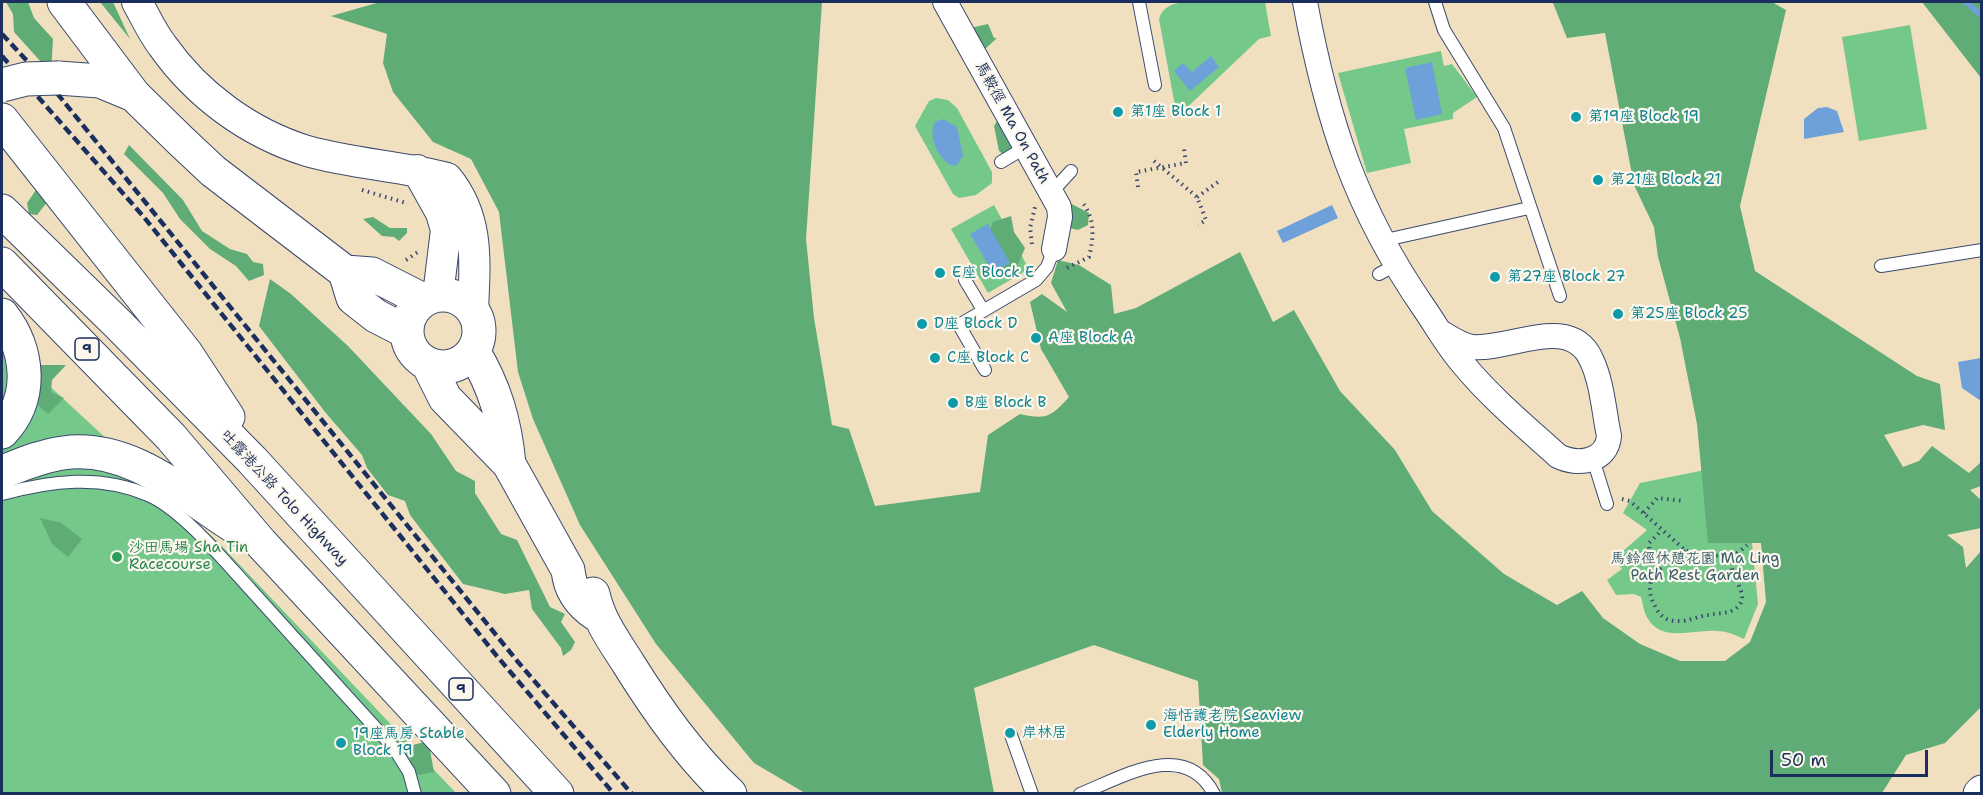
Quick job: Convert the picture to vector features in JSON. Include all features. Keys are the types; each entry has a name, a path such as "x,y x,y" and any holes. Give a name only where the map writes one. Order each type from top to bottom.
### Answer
{"main road":[{"path":"63,2 73,48 100,81"},
{"path":"63,2 134,95 213,171 345,272 372,274 430,298 457,297 473,311 479,333 473,351 456,365 441,368 428,364 414,353 407,332 410,315 430,298"},
{"path":"2,85 26,79 58,78 100,81 134,95"},
{"path":"2,120 186,353 233,424 252,460"},
{"name":"吐露港公路 Tolo Highway","path":"2,211 111,317 252,460 557,794"},
{"name":"9","path":"2,264 164,429 237,512 261,543 494,794"},
{"path":"345,272 353,298 376,316 407,332"},
{"path":"2,315 18,340 23,357 24,378 22,397 15,417 2,432"},
{"path":"473,351 490,379 502,416 509,464"},
{"path":"428,364 445,398 509,464 568,570 581,575 593,593 597,615 659,713 709,774 730,794"},
{"path":"2,472 35,459 64,453 89,453 119,458 157,476 261,543"}],"street":[{"path":"137,2 162,45 183,69 216,103 246,124 307,150 447,178 464,202 472,227 476,252 473,311"},
{"name":"馬鞍徑 Ma On Path","path":"945,2 1059,207 1060,216 1054,249"},
{"path":"1305,2 1318,73 1333,128 1361,200 1382,241 1387,270 1439,331 1459,359 1528,438 1569,462 1593,459 1608,447 1609,436 1593,362 1588,352 1580,344 1562,335 1491,346 1472,346 1457,342 1439,331"},
{"path":"417,171 441,213 446,230 430,298"},
{"path":"1488,391 1485,370 1491,346"}],"lane":[{"path":"1139,2 1155,85"},
{"path":"1435,2 1444,30 1504,128 1560,296"},
{"path":"1001,162 1026,147"},
{"path":"1050,193 1071,171"},
{"path":"1382,241 1529,208"},
{"path":"985,370 959,325 1036,280 1047,267 1054,249"},
{"path":"1881,266 1982,250"},
{"path":"965,280 983,310"},
{"path":"1593,459 1606,498"},
{"path":"2,494 56,482 88,481 117,485 150,495 183,520 221,558 394,748 409,772 415,794"},
{"path":"1011,735 1032,794"},
{"path":"1080,794 1154,765 1175,764 1198,771 1214,794"}],"path":[{"path":"1138,188 1136,172 1186,163 1184,149"},
{"path":"1154,161 1197,197 1206,220 1198,225"},
{"path":"1197,197 1218,182"},
{"path":"1606,498 1630,501 1686,550 1733,558"},
{"path":"1644,513 1657,498 1684,501"},
{"path":"1659,569 1650,558 1649,543 1662,530"},
{"path":"1686,550 1652,576 1648,589 1652,602 1661,616 1678,622 1736,609 1742,601 1742,590 1732,569 1733,558 1747,545"}],"green space":[{"path":"6,2 28,2 34,18 53,39 51,73 14,32 13,14"},
{"path":"100,2 113,2 130,39"},
{"path":"380,2 822,2 806,239 814,318 832,425 849,429 875,506 980,492 988,435 1020,414 1036,417 1048,415 1069,397 1041,349 1030,302 1042,294 1067,312 1051,283 1058,260 1079,265 1111,285 1114,314 1136,308 1240,252 1273,322 1294,310 1340,391 1395,450 1432,511 1504,574 1557,605 1582,591 1603,618 1640,644 1680,661 1725,661 1750,642 1766,602 1761,543 1708,543 1697,424 1680,338 1658,257 1654,227 1634,185 1605,33 1567,38 1553,3 1772,2 1786,10 1740,206 1755,271 1917,376 1940,384 1945,430 1923,425 1884,435 1903,467 1919,461 1932,446 1969,473 1981,462 1981,486 1970,490 1981,500 1981,528 1947,535 1963,547 1966,568 1981,551 1981,707 1945,743 1906,755 1882,793 1222,793 1219,779 1203,765 1198,681 1094,645 974,688 994,793 805,793 754,763 656,644 580,525 533,419 518,372 499,212 471,159 433,142 393,92 383,63 387,34 331,16"},
{"path":"1184,2 1265,2 1271,36 1259,39 1177,117 1159,19 1168,7"},
{"path":"1922,2 1981,2 1981,78"},
{"path":"988,24 994,38 997,38 984,50 966,29"},
{"path":"1910,25 1927,129 1859,141 1842,37"},
{"path":"1441,51 1444,66 1452,64 1477,97 1453,113 1453,119 1404,129 1411,163 1367,173 1338,73"},
{"path":"936,98 948,100 957,108 992,172 992,183 976,195 959,198 953,194 915,126 929,101"},
{"path":"1001,115 1024,155 1013,162 999,151 994,126"},
{"path":"129,145 183,200 202,231 230,249 247,254 253,262 263,264 264,275 249,281 236,266 210,249 180,219 163,193 124,154"},
{"path":"36,190 48,201 37,215 29,214 27,203"},
{"path":"1062,199 1089,213 1088,225 1078,230 1066,227"},
{"path":"994,205 1029,269 988,293 951,229"},
{"path":"1011,216 1014,232 1025,248 1018,265 1005,272 986,241 993,222"},
{"path":"373,217 390,228 407,228 407,233 399,241 394,237 382,236 363,219"},
{"path":"270,279 291,294 348,346 431,434 456,471 475,481 475,493 501,534 517,540 550,607 565,614 561,622 575,642 571,650 563,656 561,648 532,609 529,590 505,594 463,584 410,515 405,501 388,495 367,468 362,455 325,412 259,326"},
{"name":"沙田馬場 Sha Tin Racecourse","path":"2,342 218,542 456,793 2,793"},
{"path":"36,365 66,365 52,380 51,392 64,398 48,414 38,405 41,378"},
{"name":"馬鈴徑休憩花園 Ma Ling Path Rest Garden","path":"1715,468 1752,543 1758,604 1744,639 1721,631 1670,633 1662,631 1648,619 1641,597 1634,594 1616,595 1607,580 1622,569 1614,559 1647,530 1623,513 1640,483"},
{"path":"40,518 61,523 82,539 68,557 52,544"},
{"path":"425,742 430,750 434,772 418,775 411,764 408,746"}],"water":[{"path":"1211,56 1219,67 1190,91 1174,71 1183,63 1192,72"},
{"path":"1432,62 1442,114 1416,120 1405,68"},
{"path":"1827,107 1837,111 1844,132 1804,139 1804,119 1818,108"},
{"path":"943,119 957,127 963,156 956,166 945,161 934,142 935,122"},
{"path":"1332,205 1338,218 1283,243 1277,231"},
{"path":"988,224 1010,263 993,273 970,234"},
{"path":"1982,358 1981,401 1962,388 1958,362"}],"waterway":[{"path":"1966,2 1982,16"}],"railway":[{"path":"2,34 56,92 518,662 632,794"},
{"path":"2,56 143,216 496,655 614,794"}],"place":[{"name":"第1座 Block 1","path":"1118,112"},
{"name":"第19座 Block 19","path":"1576,117"},
{"name":"第21座 Block 21","path":"1598,180"},
{"name":"E座 Block E","path":"940,273"},
{"name":"第27座 Block 27","path":"1495,277"},
{"name":"第25座 Block 25","path":"1618,314"},
{"name":"D座 Block D","path":"922,324"},
{"name":"A座 Block A","path":"1036,338"},
{"name":"C座 Block C","path":"935,358"},
{"name":"B座 Block B","path":"953,403"},
{"name":"沙田馬場 Sha Tin Racecourse","path":"117,557"},
{"name":"海恬護老院 Seaview Elderly Home","path":"1151,725"},
{"name":"岸林居","path":"1010,733"},
{"name":"19座馬房 Stable Block 19","path":"341,743"}]}
